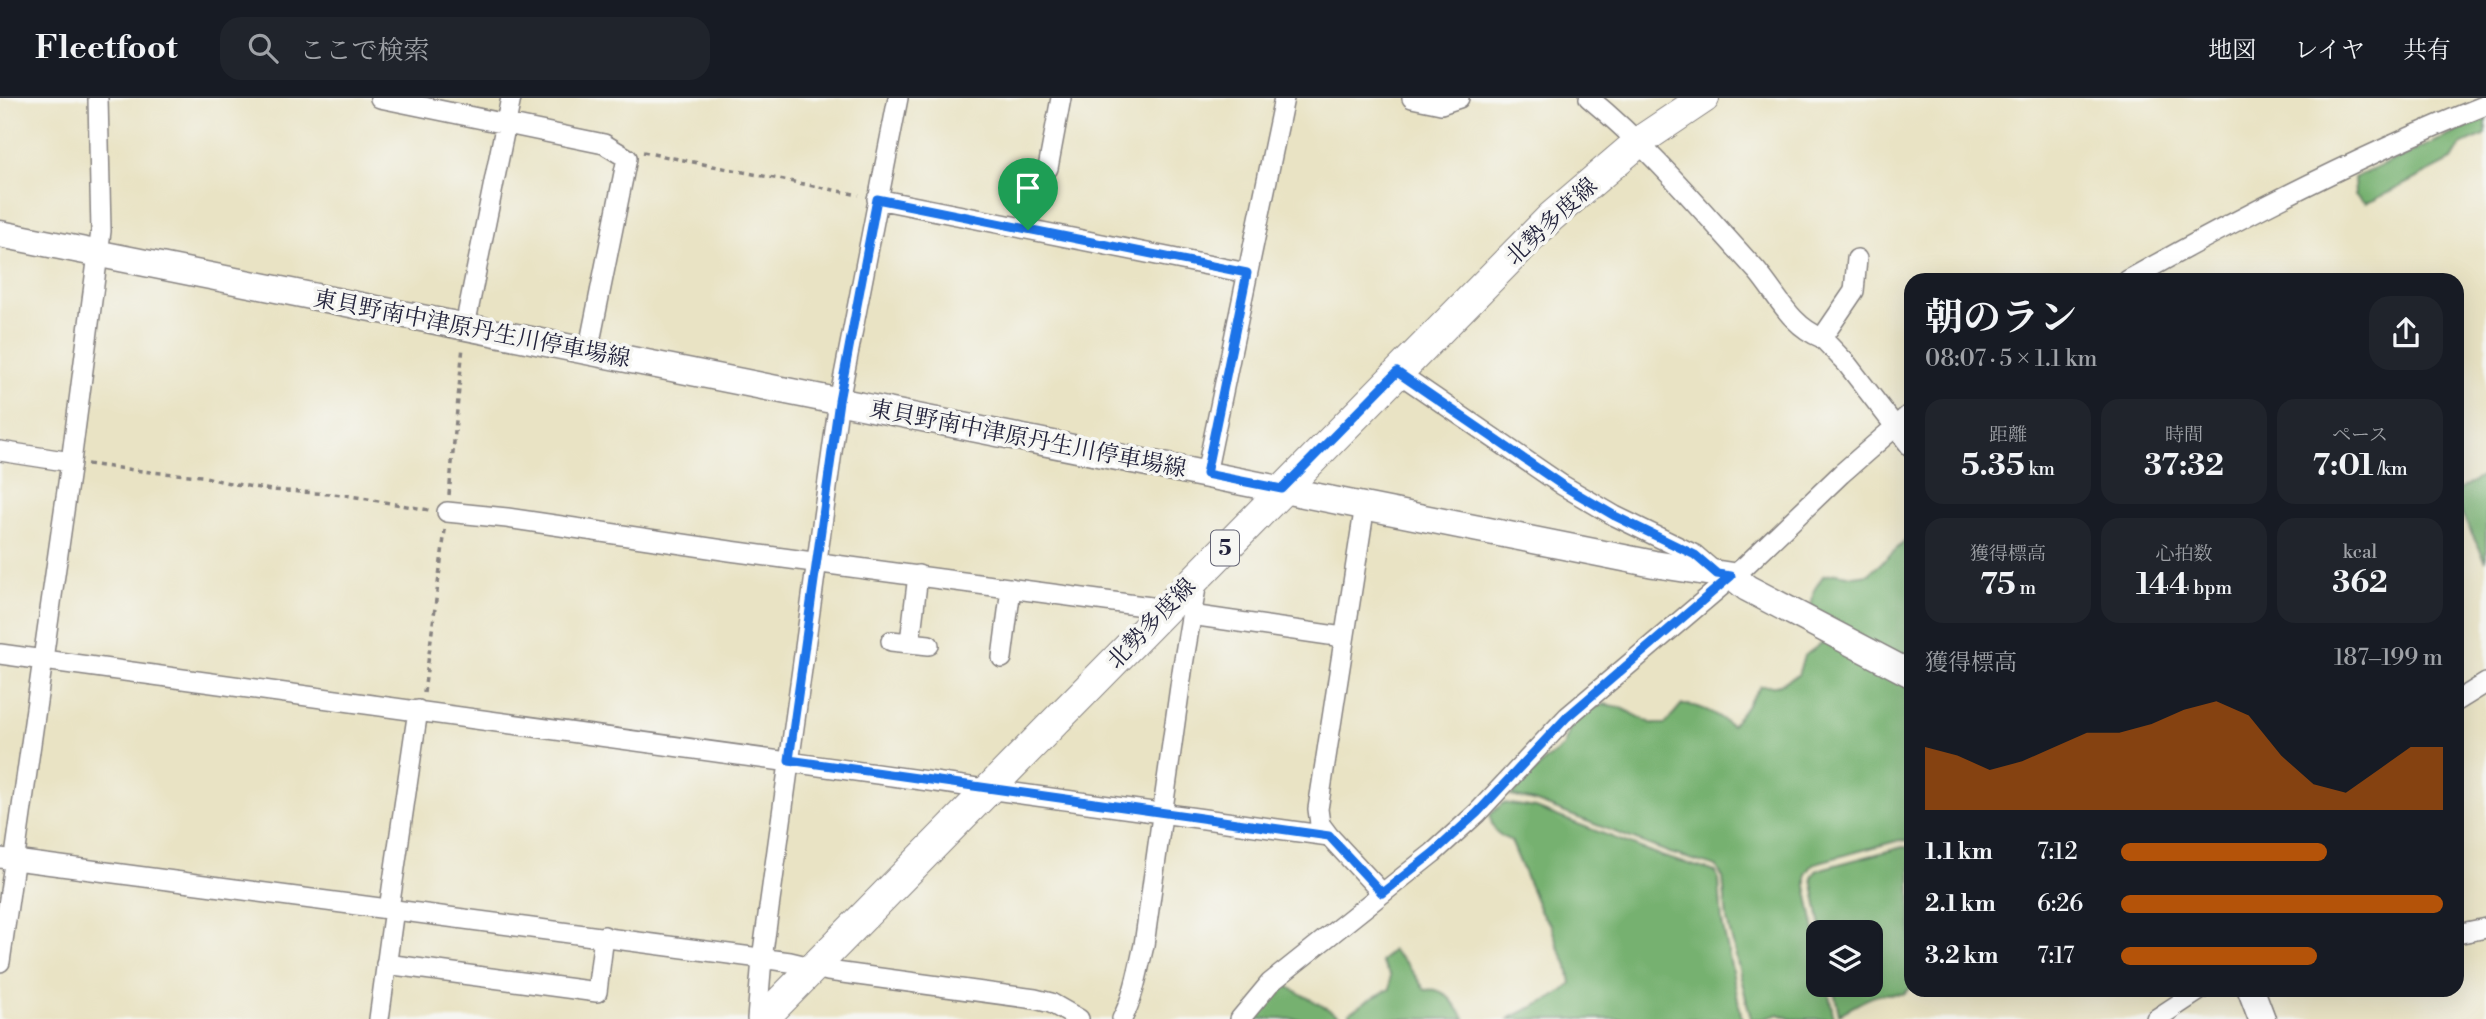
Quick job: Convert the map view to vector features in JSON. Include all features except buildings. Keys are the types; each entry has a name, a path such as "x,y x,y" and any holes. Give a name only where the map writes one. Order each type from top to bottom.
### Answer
{"main road":[{"name":"北勢多度線","path":"763,1019 990,788 1179,612 1198,575 1550,217 1640,141 1704,98"},
{"name":"東貝野南中津原丹生川停車場線","path":"0,234 1654,564 1724,575 1904,670"},
{"path":"2254,997 2262,1019"}],"street":[{"path":"0,961 8,859 44,659 101,231 98,98"},
{"path":"380,98 604,144 627,158 588,352"},
{"path":"465,326 511,98"},
{"path":"757,1019 762,958 839,401 898,98"},
{"path":"1048,169 1060,98"},
{"path":"1206,474 1284,98"},
{"path":"1412,98 1441,104 1459,98"},
{"path":"1589,98 1640,141 1762,277 1787,312 1802,327 1822,338 1847,364 1904,438"},
{"path":"2141,273 2224,226 2486,105"},
{"path":"877,199 1247,273"},
{"path":"1822,338 1854,291 1857,259"},
{"path":"1397,372 1562,485 1615,516 1695,555 1724,575"},
{"path":"1240,1019 1270,983 1433,853 1477,813 1567,717 1724,575 1904,419"},
{"path":"0,451 71,462"},
{"path":"1366,505 1343,637 1318,809 1320,824 1329,836 1382,893"},
{"path":"447,513 507,518 1343,637"},
{"path":"910,643 918,575"},
{"path":"1002,658 1012,588"},
{"path":"1122,1019 1136,981 1144,945 1163,813 1179,612"},
{"path":"0,654 1329,836"},
{"path":"2464,697 2486,683"},
{"path":"379,1019 418,710"},
{"path":"8,859 762,958 814,966 828,971 1035,999 1051,1003 1079,1019"},
{"path":"2464,933 2486,928"},
{"path":"386,964 597,992 604,936"},
{"path":"2156,1019 2189,997"}],"path":[{"path":"614,150 635,150 877,199"},
{"path":"71,462 202,476 259,488 345,495 447,513"}],"green space":[{"path":"2486,119 2486,134 2461,145 2452,160 2374,200 2365,203 2355,195 2354,178"},
{"path":"2486,474 2486,561 2464,518 2464,487"},
{"path":"1904,542 1904,659 1810,612 1814,590 1823,576 1837,573 1853,576 1869,574"},
{"path":"1825,641 1904,679 1904,840 1819,862 1806,874 1813,920 1806,920 1806,997 1829,997 1834,1019 1791,1019 1779,1014 1764,1019 1751,1019 1727,920 1723,878 1717,867 1670,853 1534,801 1511,796 1546,760 1563,747 1572,724 1589,710 1604,704 1619,707 1653,724 1665,724 1681,705 1688,705 1708,711 1731,726 1761,686 1776,686 1798,675 1804,656"},
{"path":"1503,803 1536,808 1664,857 1716,872 1722,922 1742,1019 1509,1019 1551,999 1571,983 1568,967 1551,925 1541,913 1511,841 1499,834 1492,825 1490,815"},
{"path":"1904,847 1903,994 1883,994 1883,920 1820,920 1812,878 1816,871"},
{"path":"1392,950 1407,964 1425,990 1444,993 1465,1019 1357,1019 1349,1013 1390,989 1390,975 1381,962"},
{"path":"1285,984 1346,1019 1251,1019 1276,990"},
{"path":"1835,997 1874,997 1870,998 1839,1014"}],"route":[{"path":"877,199 1028,230 1247,273 1206,474 1282,489 1397,372 1562,485 1615,516 1669,540 1695,555 1717,574 1731,576 1567,717 1477,813 1433,853 1382,893 1329,836 789,760 839,401 877,199"}]}
